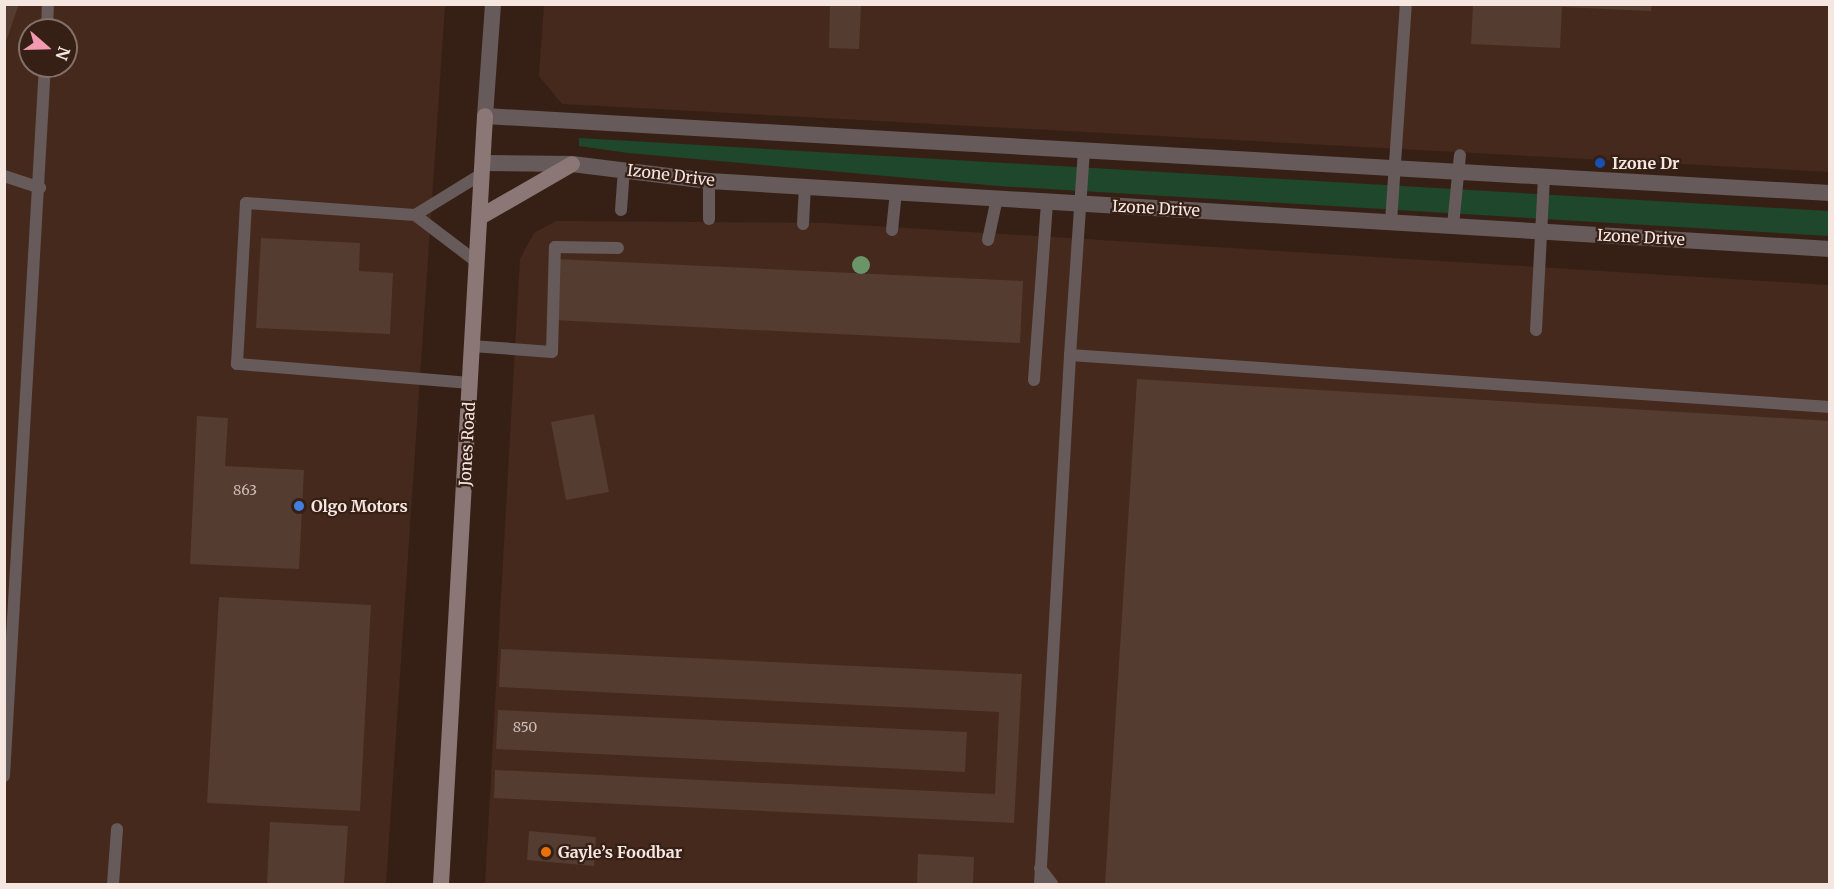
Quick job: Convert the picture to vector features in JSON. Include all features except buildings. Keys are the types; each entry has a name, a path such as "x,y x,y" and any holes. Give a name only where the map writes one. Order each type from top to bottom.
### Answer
{"main road":[{"name":"Jones Road","path":"441,885 485,116"},
{"path":"480,217 572,164"}],"street":[{"name":"Jones Road","path":"485,116 493,4"},
{"path":"485,116 1395,167 1459,163 1544,177 1664,177 1830,193"},
{"name":"Izone Drive","path":"483,169 572,164 709,181 1830,249"}],"lane":[{"path":"1391,222 1406,4"},
{"path":"4,776 44,78"},
{"path":"1040,885 1084,149"},
{"path":"1453,226 1459,163"},
{"path":"415,215 483,169"},
{"path":"621,210 624,169"},
{"path":"4,176 39,188"},
{"path":"1536,330 1544,177"},
{"path":"709,181 709,219"},
{"path":"803,224 806,186"},
{"path":"892,230 896,192"},
{"path":"988,240 997,198"},
{"path":"1034,380 1047,201"},
{"path":"470,382 237,364 246,203 415,215 477,262"},
{"path":"472,346 552,352 555,247 618,248"},
{"path":"1070,354 1830,407"},
{"path":"113,885 117,829"},
{"path":"1041,868 1052,885"}],"shaded area":[{"path":"5,5 445,5 386,884 5,884"},
{"path":"544,5 1829,5 1829,172 562,104 539,76"},
{"path":"556,221 825,223 1829,285 1829,884 485,884 520,259 534,233"}],"green space":[{"path":"579,138 1829,211 1829,236 999,186 628,153 579,146"}],"place":[{"name":"Izone Dr","path":"1600,163"},
{"name":"Olgo Motors","path":"299,506"},
{"name":"Gayle’s Foodbar","path":"546,852"}]}
